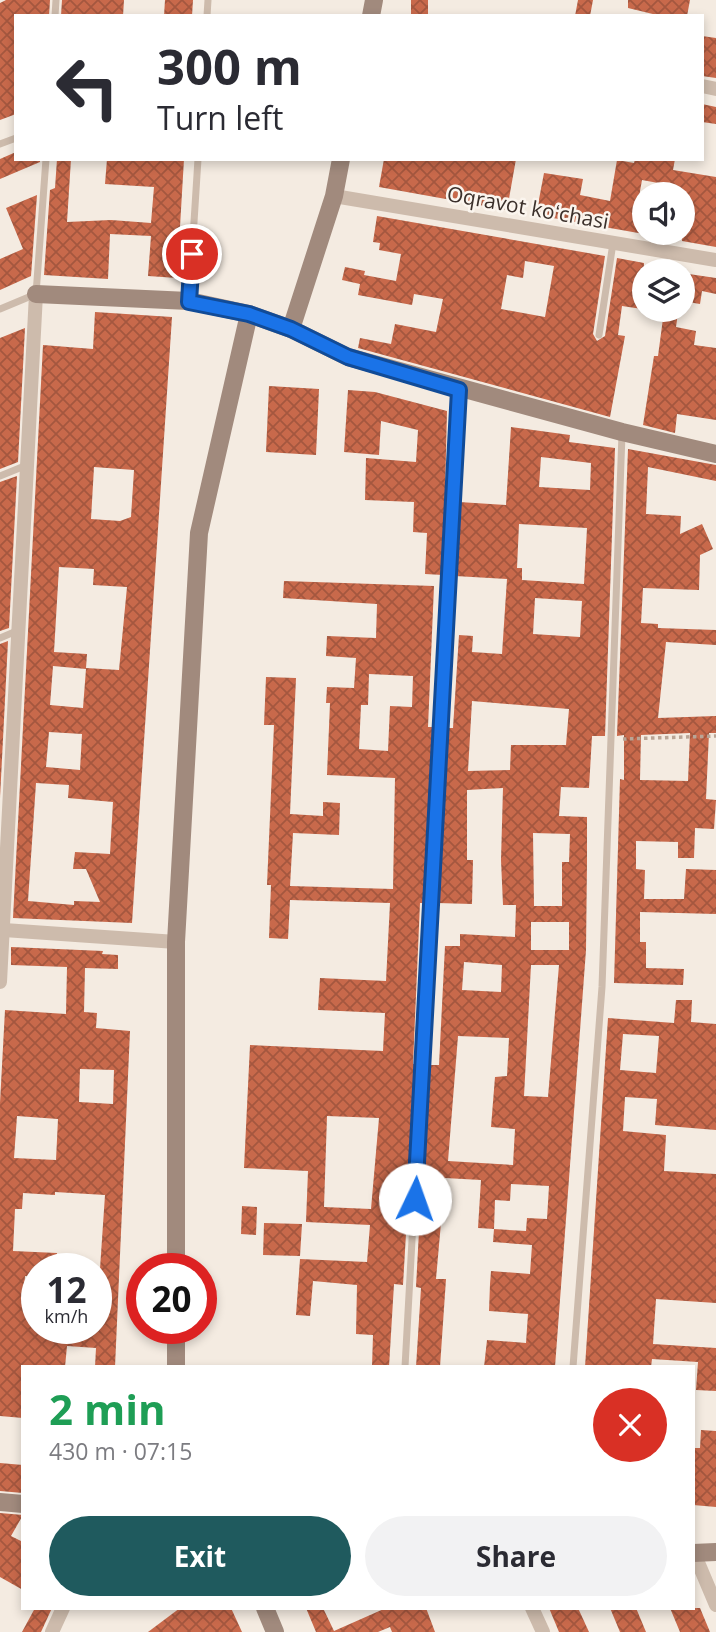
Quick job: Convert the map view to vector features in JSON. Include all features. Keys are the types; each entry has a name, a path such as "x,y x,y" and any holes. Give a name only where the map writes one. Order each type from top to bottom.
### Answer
{"street":[{"path":"291,329 334,196 341,161"},
{"name":"Oqravot koʻchasi","path":"334,196 716,260"},
{"path":"0,982 4,930 6,783 20,630 36,294 189,302 249,314 291,329 348,357 459,390 716,454"},
{"path":"176,1253 176,942 199,533 249,314"},
{"path":"4,930 176,942"},
{"path":"176,1344 176,1365"},
{"path":"0,1502 21,1504"},
{"path":"695,1553 716,1552"},
{"path":"695,1555 716,1605"},
{"path":"52,1632 63,1610"},
{"path":"266,1610 275,1632"},
{"path":"533,1610 543,1632"}],"lane":[{"path":"0,309 36,294 46,161"},
{"path":"189,302 198,161"},
{"path":"598,335 613,243"},
{"path":"405,1365 459,390"},
{"path":"573,1365 602,986 622,432"},
{"path":"0,476 28,464"},
{"path":"0,638 20,630"}],"path":[{"path":"611,739 716,736"}],"building":[{"path":"6,0 50,0 49,14 14,14 14,115 0,120 0,3"},
{"path":"62,0 124,0 123,14 61,14"},
{"path":"165,0 193,0 192,14 164,14"},
{"path":"411,0 428,0 428,14 411,14"},
{"path":"578,0 593,0 590,14 575,14"},
{"path":"628,0 690,0 687,14 653,14 628,8"},
{"path":"704,36 716,38 716,78 704,76"},
{"path":"704,104 716,107 716,124 704,122"},
{"path":"14,153 14,161 40,162 0,179 0,159"},
{"path":"57,161 71,161 67,222 111,220 151,223 154,187 105,184 107,161 184,161 177,278 148,276 151,236 110,234 108,279 44,275 50,190 55,188"},
{"path":"384,161 516,161 507,210 379,187"},
{"path":"617,161 675,161 673,170 716,177 716,247 695,243 695,182 632,182 632,232 536,215 544,173 583,179 580,195 610,201"},
{"path":"37,195 31,276 0,290 0,259 23,249 6,208"},
{"path":"377,216 605,256 593,334 597,341 605,336 617,258 632,261 632,308 622,306 618,335 625,336 610,417 358,348 360,338 391,344 395,324 436,332 443,299 414,294 412,305 358,295 360,284 342,280 345,267 365,271 364,275 396,281 401,254 379,250 380,243 373,242","holes":["525,261 554,266 545,317 501,309 507,275 523,278"]},
{"path":"695,275 716,278 716,294 702,291 700,304 695,303"},
{"path":"95,312 172,317 132,923 13,918 43,345 93,349","holes":["94,467 134,470 131,517 120,521 91,519","59,567 94,569 93,585 127,587 119,670 86,668 87,654 54,652","53,666 86,669 83,708 50,705","49,732 82,734 80,770 46,767","36,783 69,785 68,798 113,802 110,854 75,852 73,869 86,869 100,902 74,901 74,905 28,901"]},
{"path":"663,322 677,322 676,327 696,331 694,345 716,348 716,420 677,414 675,433 643,425 654,356 658,356"},
{"path":"25,328 18,462 0,469 0,338"},
{"path":"269,386 319,389 316,455 266,452"},
{"path":"348,390 375,392 447,411 443,575 425,574 427,533 413,532 414,502 365,500 366,458 416,462 418,430 381,421 379,455 344,452"},
{"path":"511,427 570,435 569,442 615,448 605,736 592,736 589,788 561,787 559,816 587,817 587,862 586,950 555,1365 484,1365 487,1340 526,1343 528,1314 489,1311 490,1284 491,1271 530,1274 532,1245 493,1242 494,1229 478,1228 481,1180 445,1178 436,1279 446,1279 440,1365 416,1365 421,1288 416,1287 428,1065 439,1065 445,946 460,946 460,934 515,937 516,905 503,905 503,788 467,790 467,860 473,860 472,904 437,903 446,728 453,728 459,635 473,636 472,652 502,654 507,579 455,576 459,502 506,505","holes":["541,457 591,463 590,490 539,487","519,524 587,528 584,584 522,580 522,568 517,568","535,598 582,601 580,637 533,634","472,701 569,709 566,745 511,745 510,770 468,771","533,833 570,834 569,862 562,862 562,906 534,906","531,922 569,922 569,950 531,950","464,962 502,965 501,992 462,990","531,965 559,965 548,1097 524,1096","458,1036 509,1038 507,1076 495,1077 491,1127 515,1129 513,1165 448,1161","511,1184 549,1186 547,1219 527,1218 526,1231 494,1229 495,1200 510,1201"]},
{"path":"628,449 716,465 716,481 648,467 646,514 681,516 680,534 702,524 713,549 700,555 699,590 643,588 641,623 658,624 658,628 716,630 716,645 666,642 658,718 716,716 716,733 709,733 706,799 716,800 714,829 695,828 694,858 678,858 678,842 636,841 636,869 645,870 644,899 684,899 686,869 716,870 716,914 640,912 640,942 646,942 646,968 684,969 683,985 614,983 620,779 624,780 624,735 617,736","holes":["690,733 688,781 640,780 641,735"]},
{"path":"17,476 9,628 0,631 0,482"},
{"path":"284,581 434,586 428,727 434,727 424,903 420,903 413,1064 416,1064 403,1285 394,1284 389,1365 372,1365 373,1335 356,1334 357,1285 313,1281 310,1316 296,1315 300,1259 367,1262 370,1225 306,1222 308,1171 244,1168 250,1045 383,1051 385,1013 318,1010 320,978 386,981 390,903 290,900 288,939 269,938 271,885 267,885 274,725 264,725 266,677 296,678 290,814 323,816 323,802 340,803 339,835 293,833 290,886 393,889 395,778 327,775 330,703 326,703 327,687 354,688 356,658 326,656 327,636 376,638 377,604 283,598","holes":["369,674 413,676 412,707 390,706 388,751 359,749 361,705 368,705","327,1116 379,1118 371,1209 324,1207"]},
{"path":"8,641 0,798 0,644"},
{"path":"11,947 103,951 102,954 118,955 118,969 85,968 84,1012 97,1013 96,1028 130,1031 115,1365 95,1365 96,1348 67,1346 65,1365 21,1365 21,1418 0,1416 0,1103 5,1010 66,1014 67,967 11,965","holes":["80,1069 114,1070 113,1104 79,1102","17,1116 58,1119 56,1160 14,1158"]},
{"path":"676,1000 692,1000 691,1022 716,1024 716,1130 655,1125 657,1099 625,1097 623,1131 666,1135 664,1171 716,1174 716,1303 656,1299 653,1344 716,1348 716,1391 696,1390 698,1362 652,1359 651,1365 585,1365 608,1018 674,1023","holes":["623,1034 659,1036 656,1073 620,1070"]},
{"path":"242,1206 257,1207 256,1235 241,1234"},
{"path":"264,1223 302,1224 300,1256 263,1255"},
{"path":"701,1430 716,1431 716,1507 695,1505 695,1448 700,1448"},
{"path":"0,1463 21,1465 21,1493 0,1491"},
{"path":"0,1513 21,1515 11,1536 21,1541 21,1589 0,1577"},
{"path":"700,1608 710,1632 680,1632 671,1610"},
{"path":"34,1610 51,1610 41,1632 22,1632"},
{"path":"177,1610 232,1610 242,1632 148,1632"},
{"path":"307,1610 324,1610 334,1631 381,1610 427,1610 435,1632 392,1632 390,1627 378,1632 316,1632"},
{"path":"550,1610 579,1610 589,1632 559,1632"},
{"path":"611,1610 637,1610 646,1632 620,1632"}],"route":[{"path":"192,254 189,302 249,314 291,329 348,357 459,390 415,1199"}]}
